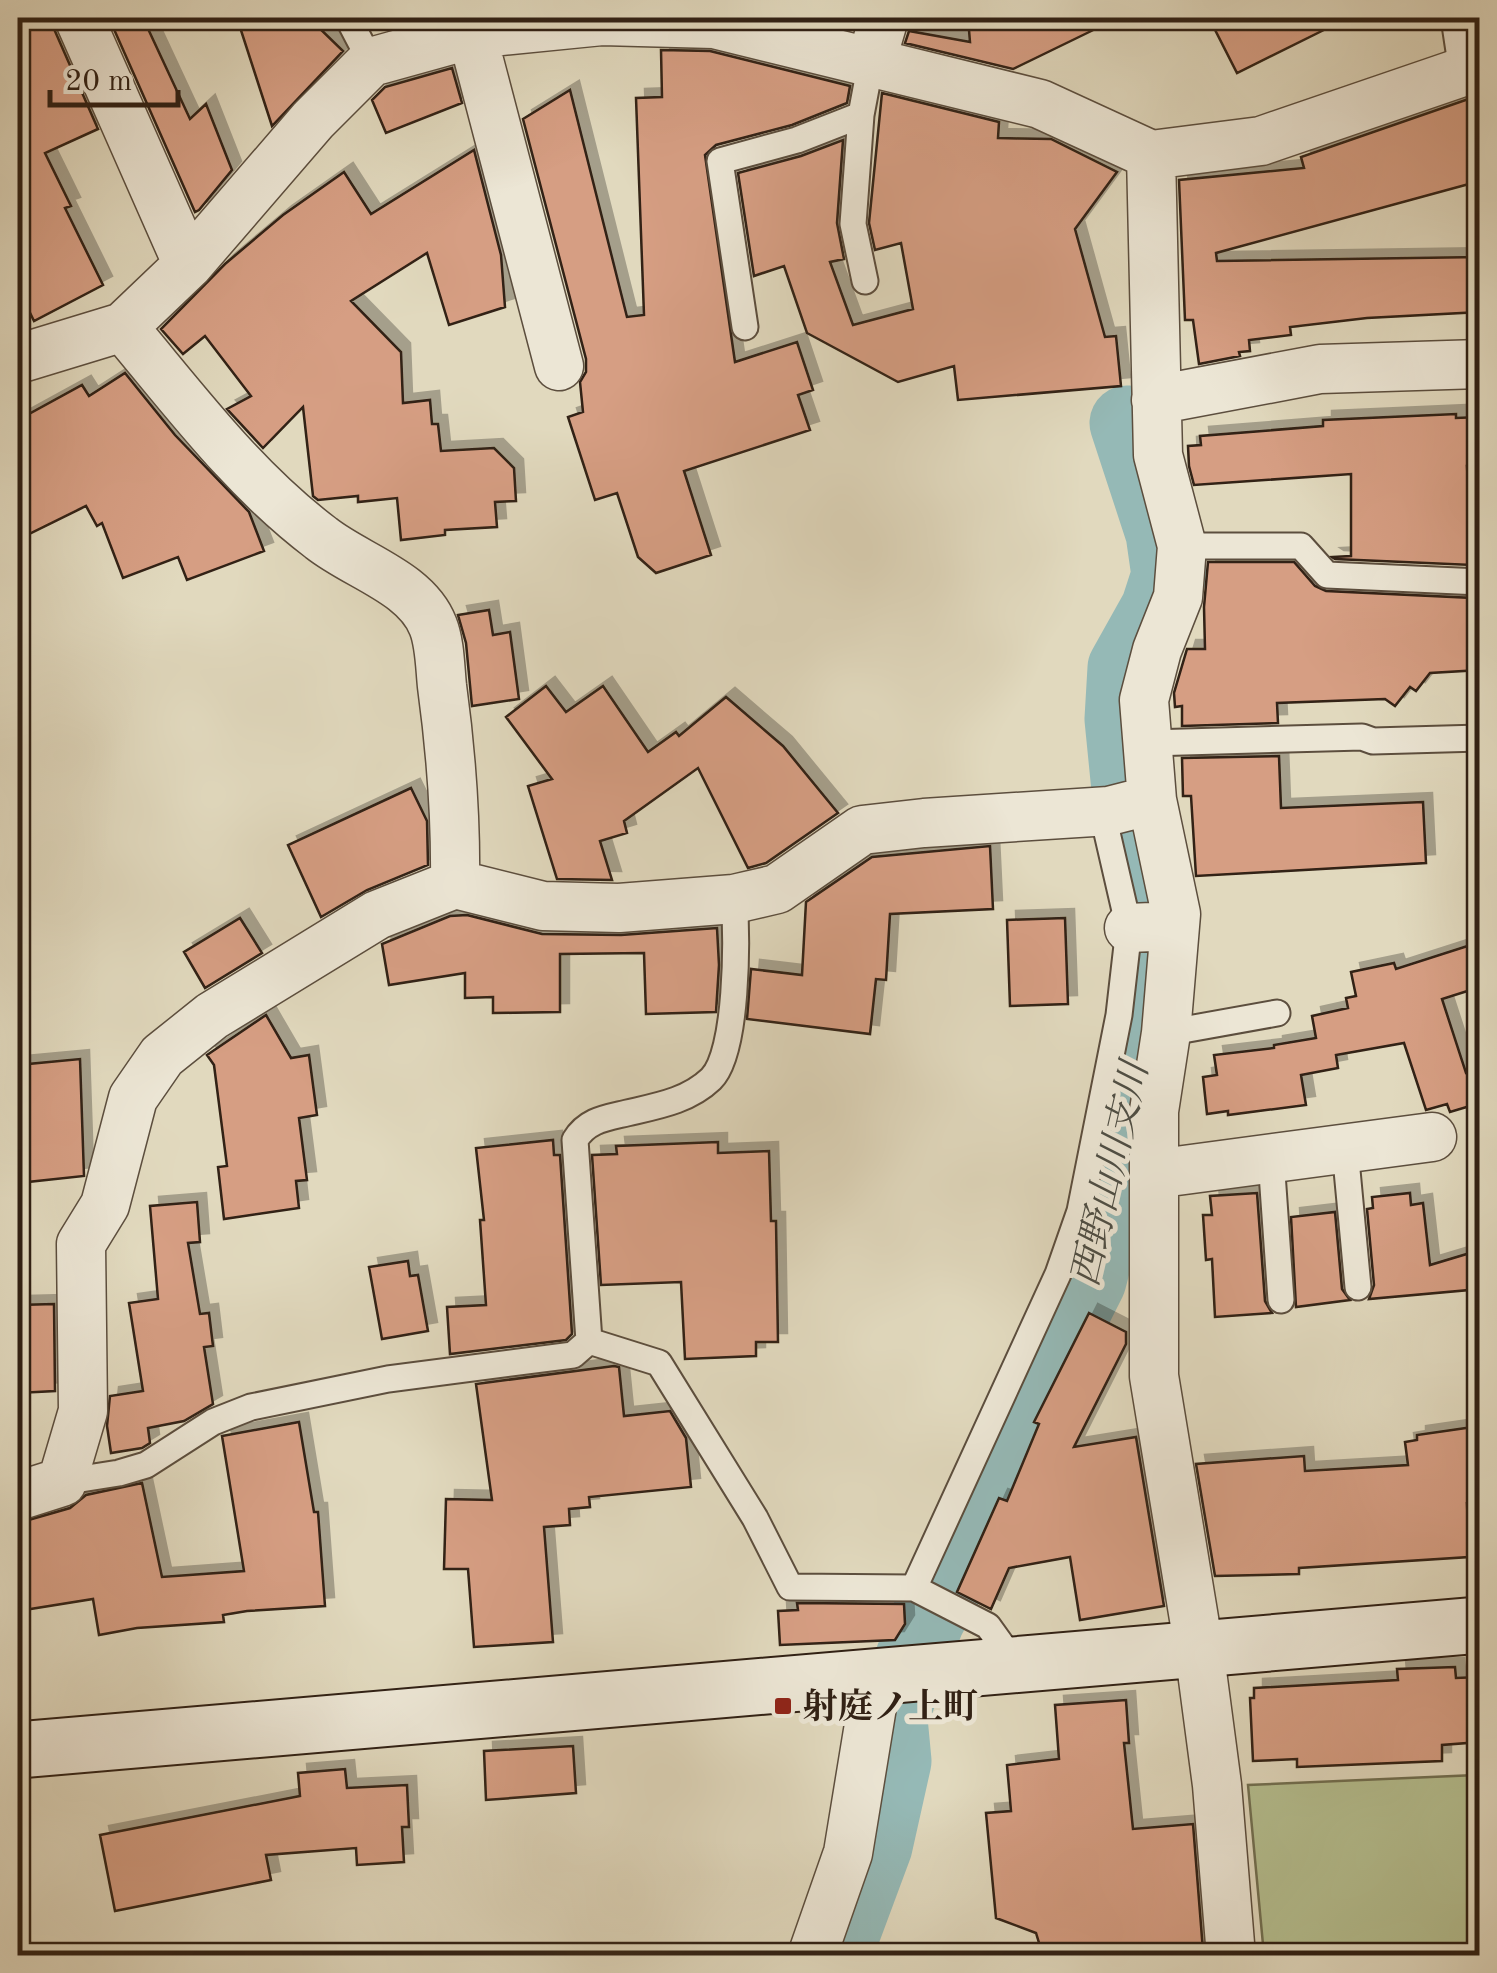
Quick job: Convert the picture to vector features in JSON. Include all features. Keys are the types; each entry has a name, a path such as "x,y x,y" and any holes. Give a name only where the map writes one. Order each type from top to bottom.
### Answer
{"street":[{"path":"79,18 188,266"},
{"path":"871,62 884,18"},
{"path":"18,359 124,327 188,266 313,120 372,62 472,34 602,20 714,24 1040,104 1151,154 1261,141 1471,68"},
{"path":"472,34 559,366"},
{"path":"1151,154 1158,455 1182,546 1178,597 1156,650 1144,700 1152,800 1176,914 1159,927 1166,1033 1154,1110 1154,1376 1218,1785 1231,1956"},
{"path":"124,327 243,472 286,512 328,544 418,600 434,627 439,656 456,809 455,884"},
{"path":"1156,400 1320,368 1480,364"},
{"path":"40,1489 83,1411 82,1244 106,1205 133,1098 162,1056 212,1016 376,915 455,884 542,906 620,908 734,900 777,889 862,830 1102,811 1152,800"},
{"path":"1154,1174 1432,1137"},
{"path":"18,1750 1480,1625"},
{"path":"812,1956 848,1853 899,1675"}],"lane":[{"path":"348,18 372,62"},
{"path":"1454,18 1471,68"},
{"path":"865,281 854,224 861,115 871,62"},
{"path":"745,327 720,161 797,140 861,115"},
{"path":"1182,546 1301,546 1327,576 1480,582"},
{"path":"1148,744 1362,737 1373,741 1480,738"},
{"path":"926,1594 1071,1240 1118,1015 1159,927 1102,811"},
{"path":"590,1341 576,1140 583,1128 600,1120 680,1100 714,1077 730,1036 734,900"},
{"path":"1166,1033 1277,1013"},
{"path":"1345,1149 1358,1287"},
{"path":"1271,1158 1281,1300"},
{"path":"40,1489 146,1465 213,1422 251,1407 462,1367 573,1355 590,1341"},
{"path":"590,1341 659,1363 755,1518 790,1587 926,1594 988,1626 1016,1665"}],"green space":[{"path":"1477,1766 1479,1955 1264,1955 1248,1785 1476,1775"}],"building":[{"path":"18,18 52,18 98,129 45,153 71,206 65,208 103,285 34,321 18,288"},
{"path":"109,18 143,18 190,119 206,104 232,170 195,212"},
{"path":"237,18 309,18 343,51 272,126"},
{"path":"968,18 1118,18 1013,69 905,43 909,31 970,42"},
{"path":"1209,18 1348,18 1237,73"},
{"path":"661,50 710,51 850,86 847,103 792,125 716,145 705,155 735,362 797,342 813,390 798,395 810,430 684,471 711,555 656,573 638,557 617,493 595,500 568,417 583,412 580,382 586,372 586,359 523,119 570,90 627,317 644,315 636,98 662,97"},
{"path":"452,68 462,103 386,133 372,100 385,87"},
{"path":"882,93 999,122 998,138 1051,139 1117,172 1075,229 1105,337 1116,336 1121,386 958,400 954,366 898,382 807,333 784,266 754,276 738,173 843,140 837,223 844,259 830,262 853,325 913,309 901,243 875,250 869,223"},
{"path":"1480,95 1480,181 1216,253 1217,261 1480,257 1480,312 1290,327 1291,335 1249,340 1250,351 1239,352 1240,356 1199,364 1193,320 1185,320 1179,180 1304,168 1301,157"},
{"path":"474,150 501,255 505,307 449,325 427,253 351,301 401,352 403,403 430,400 432,424 438,424 441,451 494,448 514,468 516,501 495,502 497,527 445,530 445,535 401,540 397,498 358,502 358,496 318,500 313,496 303,407 263,448 227,409 251,396 205,336 183,354 161,329 225,264 283,215 344,172 371,214"},
{"path":"125,373 175,435 249,512 264,551 187,580 178,557 123,578 102,523 97,526 86,506 27,535 18,515 18,420 82,385 89,396"},
{"path":"1456,414 1456,418 1480,417 1480,466 1467,466 1472,565 1332,557 1351,556 1351,474 1194,485 1189,466 1188,446 1201,445 1200,436 1323,426 1323,420"},
{"path":"1208,562 1294,562 1315,586 1326,591 1473,598 1473,607 1477,607 1480,670 1430,673 1416,691 1410,687 1395,706 1385,699 1277,703 1278,723 1182,726 1182,706 1175,707 1174,693 1187,649 1205,649"},
{"path":"489,610 493,635 510,632 519,699 472,706 466,643 458,615"},
{"path":"546,686 566,712 603,686 648,752 676,732 679,736 726,697 783,746 838,813 766,863 748,868 698,768 624,821 627,833 600,841 612,880 557,879 528,786 552,779 506,717"},
{"path":"1279,756 1281,808 1423,802 1426,863 1196,876 1191,796 1183,796 1182,758"},
{"path":"411,788 427,821 428,865 367,890 321,917 288,845"},
{"path":"990,846 993,909 890,914 886,980 876,979 870,1034 747,1019 751,969 802,975 806,902 872,857"},
{"path":"467,915 542,934 621,935 717,928 716,1012 646,1014 644,953 560,954 560,1012 493,1013 493,997 465,998 465,973 389,985 382,944 450,916"},
{"path":"240,918 262,953 205,988 184,952"},
{"path":"1065,918 1068,1004 1010,1006 1007,920"},
{"path":"1480,942 1480,987 1442,999 1466,1073 1480,1068 1480,1103 1450,1112 1447,1104 1426,1110 1404,1043 1336,1055 1338,1068 1301,1075 1306,1105 1207,1114 1203,1077 1217,1075 1214,1055 1316,1038 1312,1016 1348,1008 1346,998 1356,996 1351,972 1394,963 1396,969"},
{"path":"266,1015 291,1058 309,1055 317,1115 299,1118 307,1180 296,1181 299,1208 224,1219 218,1167 227,1166 214,1065 207,1055"},
{"path":"80,1059 84,1176 18,1183 18,1065"},
{"path":"553,1140 554,1155 560,1155 572,1334 566,1340 450,1354 447,1307 486,1305 480,1220 484,1220 476,1148"},
{"path":"718,1142 718,1153 769,1151 771,1221 776,1221 778,1342 756,1342 756,1356 685,1359 681,1282 601,1285 592,1155 617,1154 616,1146"},
{"path":"1257,1193 1265,1301 1272,1313 1215,1317 1212,1259 1206,1260 1203,1215 1212,1215 1210,1196"},
{"path":"1410,1193 1411,1205 1423,1203 1430,1265 1480,1250 1480,1289 1369,1299 1374,1285 1367,1209 1373,1208 1372,1197"},
{"path":"197,1202 200,1242 188,1243 200,1314 209,1313 213,1346 204,1347 213,1404 184,1421 148,1428 150,1443 142,1448 111,1453 107,1426 110,1396 143,1391 129,1303 158,1299 150,1206"},
{"path":"1335,1212 1342,1289 1350,1300 1296,1307 1291,1217"},
{"path":"408,1261 410,1276 418,1275 428,1331 382,1339 369,1267"},
{"path":"54,1304 55,1391 18,1393 18,1305"},
{"path":"1089,1313 1126,1332 1126,1344 1074,1447 1136,1437 1164,1606 1080,1620 1070,1557 1009,1568 991,1609 957,1592 999,1498 1007,1501 1039,1424 1034,1422"},
{"path":"619,1367 624,1416 670,1411 686,1438 691,1487 589,1497 590,1507 569,1509 570,1525 544,1527 553,1642 474,1647 468,1569 444,1569 446,1499 492,1500 476,1384"},
{"path":"299,1422 314,1512 318,1512 325,1606 247,1611 223,1615 224,1622 137,1628 99,1635 93,1599 18,1611 18,1523 70,1508 86,1495 142,1483 162,1577 244,1571 222,1436"},
{"path":"1480,1426 1480,1501 1467,1503 1469,1557 1299,1568 1299,1574 1215,1576 1196,1464 1304,1456 1305,1471 1408,1465 1405,1442 1417,1440 1417,1435"},
{"path":"797,1603 904,1604 905,1624 895,1640 780,1645 778,1611 798,1610"},
{"path":"1455,1667 1456,1678 1480,1677 1480,1742 1442,1745 1442,1761 1297,1767 1297,1759 1253,1761 1250,1698 1254,1698 1254,1688 1398,1680 1397,1669"},
{"path":"1126,1700 1129,1743 1124,1743 1133,1829 1193,1824 1203,1951 1043,1956 1036,1933 996,1918 986,1813 1011,1811 1007,1765 1059,1759 1055,1705"},
{"path":"573,1746 576,1793 486,1800 484,1751"},
{"path":"345,1769 347,1788 407,1785 409,1827 402,1827 404,1862 357,1865 356,1848 266,1855 271,1880 115,1911 100,1835 300,1796 298,1773"}],"waterway":[{"name":"西野山川支川","path":"836,1951 875,1846 894,1761 890,1719 927,1620 963,1553 1034,1389 1089,1280 1123,1148 1158,937 1149,875 1133,830 1122,719 1125,668 1158,609 1169,575 1163,533 1127,423"}],"place":[{"name":"射庭ノ上町","path":"783,1706"}]}
